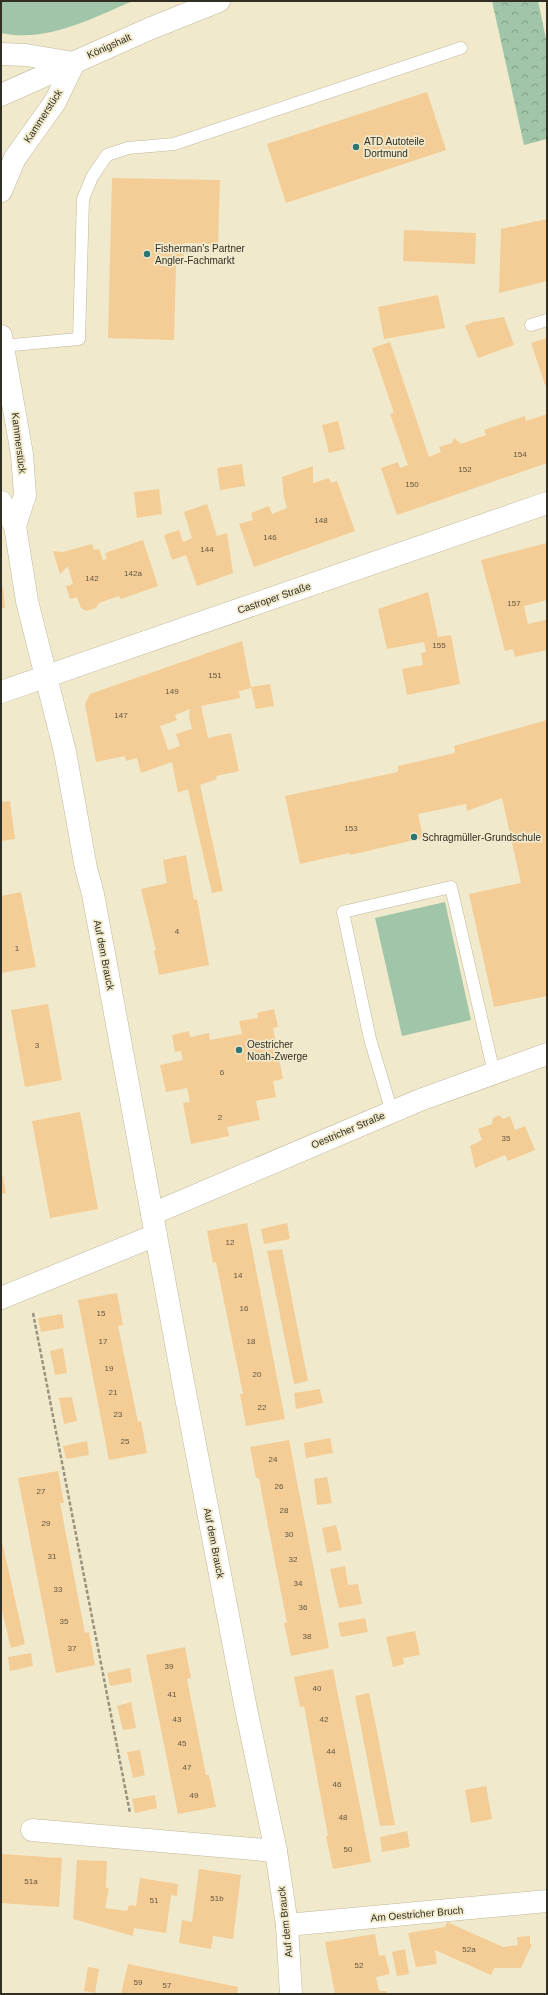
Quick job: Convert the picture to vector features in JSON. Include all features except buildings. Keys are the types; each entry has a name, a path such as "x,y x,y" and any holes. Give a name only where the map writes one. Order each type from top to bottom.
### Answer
{"street":[{"name":"Königshalt","path":"1,95 148,29 219,1"},
{"path":"1,54 26,55 74,63"},
{"name":"Kammerstück","path":"1,191 16,158 55,102 74,63"},
{"name":"Kammerstück","path":"2,343 18,424 25,495 15,526"},
{"name":"Kammerstück","path":"1,502 15,526 27,601 45,676"},
{"name":"Castroper Straße","path":"1,692 547,503"},
{"name":"Auf dem Brauck","path":"45,676 65,752 246,1709 276,1851 287,1925 291,1994"},
{"name":"Oestricher Straße","path":"154,1224 392,1112 547,1054"},
{"path":"1,1298 28,1287 154,1224"},
{"path":"32,1830 276,1851"},
{"name":"Am Oestricher Bruch","path":"287,1925 547,1901"}],"lane":[{"path":"2,343 79,339 83,199 92,176 107,155 128,148 174,144 461,48"},
{"path":"531,325 547,320"},
{"path":"392,1112 370,1039 343,912 451,887 494,1074"}],"path":[{"path":"28,1287 135,1839"}],"green space":[{"path":"1,1 133,1 69,27 35,35 18,35 1,33"},
{"path":"492,1 538,1 547,44 547,139 524,145"},
{"path":"445,902 471,1020 402,1036 375,918"}],"place":[{"name":"ATD Autoteile Dortmund","path":"356,147"},
{"name":"Fisherman’s Partner Angler-Fachmarkt","path":"147,254"},
{"name":"Schragmüller-Grundschule","path":"414,837"},
{"name":"Oestricher Noah-Zwerge","path":"239,1050"}]}
